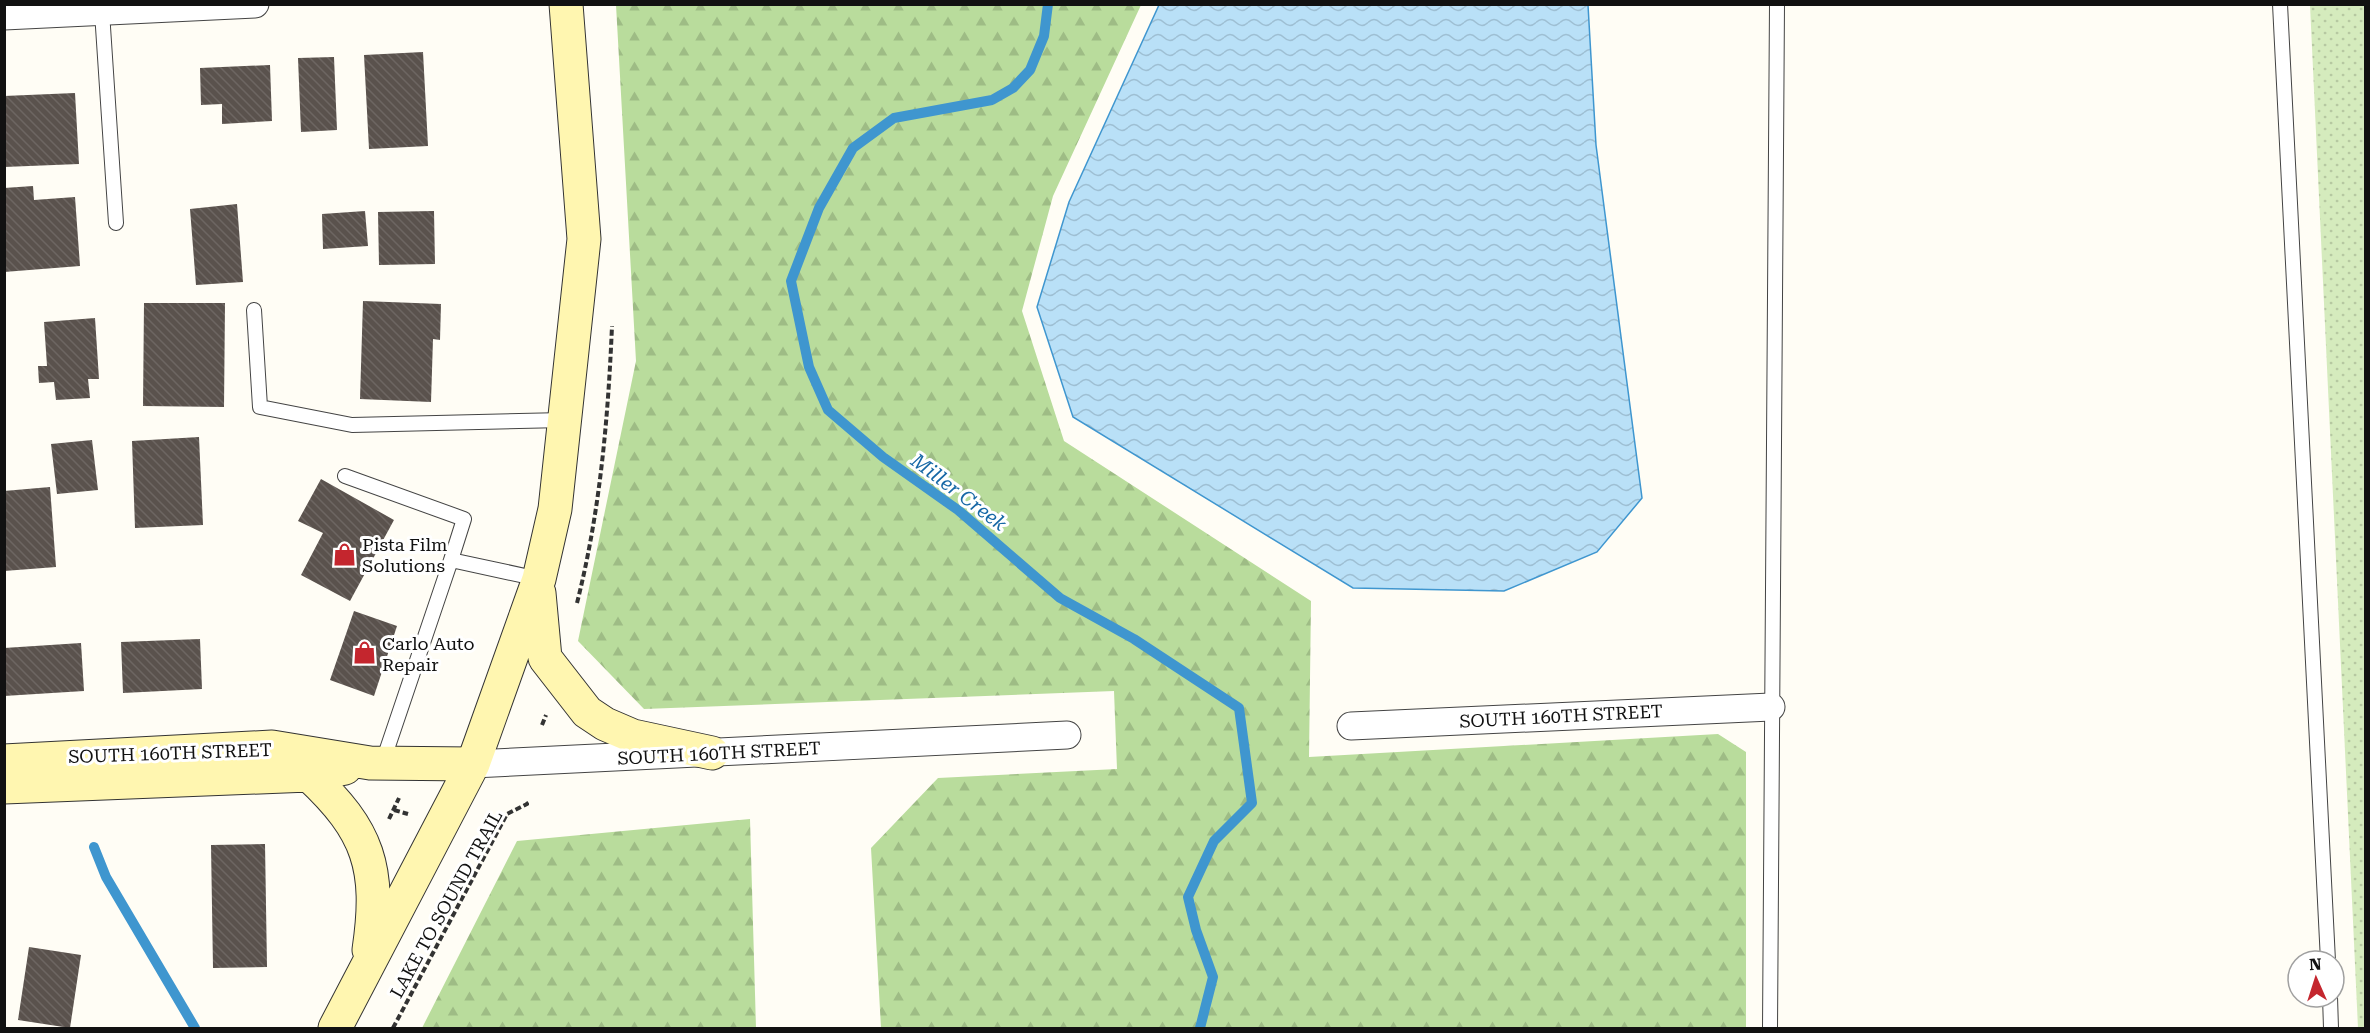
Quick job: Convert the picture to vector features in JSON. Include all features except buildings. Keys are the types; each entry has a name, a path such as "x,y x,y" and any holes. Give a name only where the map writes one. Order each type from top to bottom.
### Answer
{"main road":[{"path":"335,1029 473,764 538,579 555,509 584,238 566,4"},
{"path":"538,579 545,658 587,712 605,724 633,736 712,753"},
{"name":"SOUTH 160TH STREET","path":"4,761 272,747 376,763 473,764"},
{"name":"SOUTH 160TH STREET","path":"4,787 309,775 376,763"},
{"path":"309,775 347,813 365,847 372,880 373,921 366,970"}],"street":[{"path":"4,16 102,8 255,4"},
{"name":"SOUTH 160TH STREET","path":"1351,726 1771,707"},
{"name":"SOUTH 160TH STREET","path":"473,764 1067,735"}],"lane":[{"path":"1770,1029 1777,4"},
{"path":"2280,4 2327,949"},
{"path":"102,8 116,223"},
{"path":"254,310 260,407 352,425 564,420"},
{"path":"345,476 464,519 376,763"},
{"path":"451,560 538,579"},
{"path":"2330,1009 2331,1029"}],"path":[{"name":"LAKE TO SOUND TRAIL","path":"393,1029 507,814 527,804 525,800"},
{"path":"394,810 410,815"}],"green space":[{"path":"616,5 1141,5 1053,196 1022,311 1064,441 1311,601 1309,757 1718,734 1746,752 1746,1028 881,1028 871,848 938,778 1117,769 1114,691 644,709 578,641 636,361"},
{"path":"2310,5 2365,5 2365,1028 2358,1028"},
{"path":"750,819 756,1028 422,1028 517,841"}],"water":[{"path":"1159,5 1588,5 1596,145 1642,498 1597,552 1504,591 1353,588 1073,417 1037,307 1069,202"}],"waterway":[{"name":"Miller Creek","path":"1048,4 1044,36 1030,70 1013,88 992,100 894,118 853,148 819,208 791,281 809,367 828,410 883,457 958,510 1060,598 1134,639 1239,708 1252,803 1214,841 1188,897 1196,930 1213,977 1200,1028"},
{"path":"94,847 106,877 195,1028"}],"place":[{"name":"Pista Film Solutions","path":"344,554"},
{"name":"Carlo Auto Repair","path":"364,653"}]}
